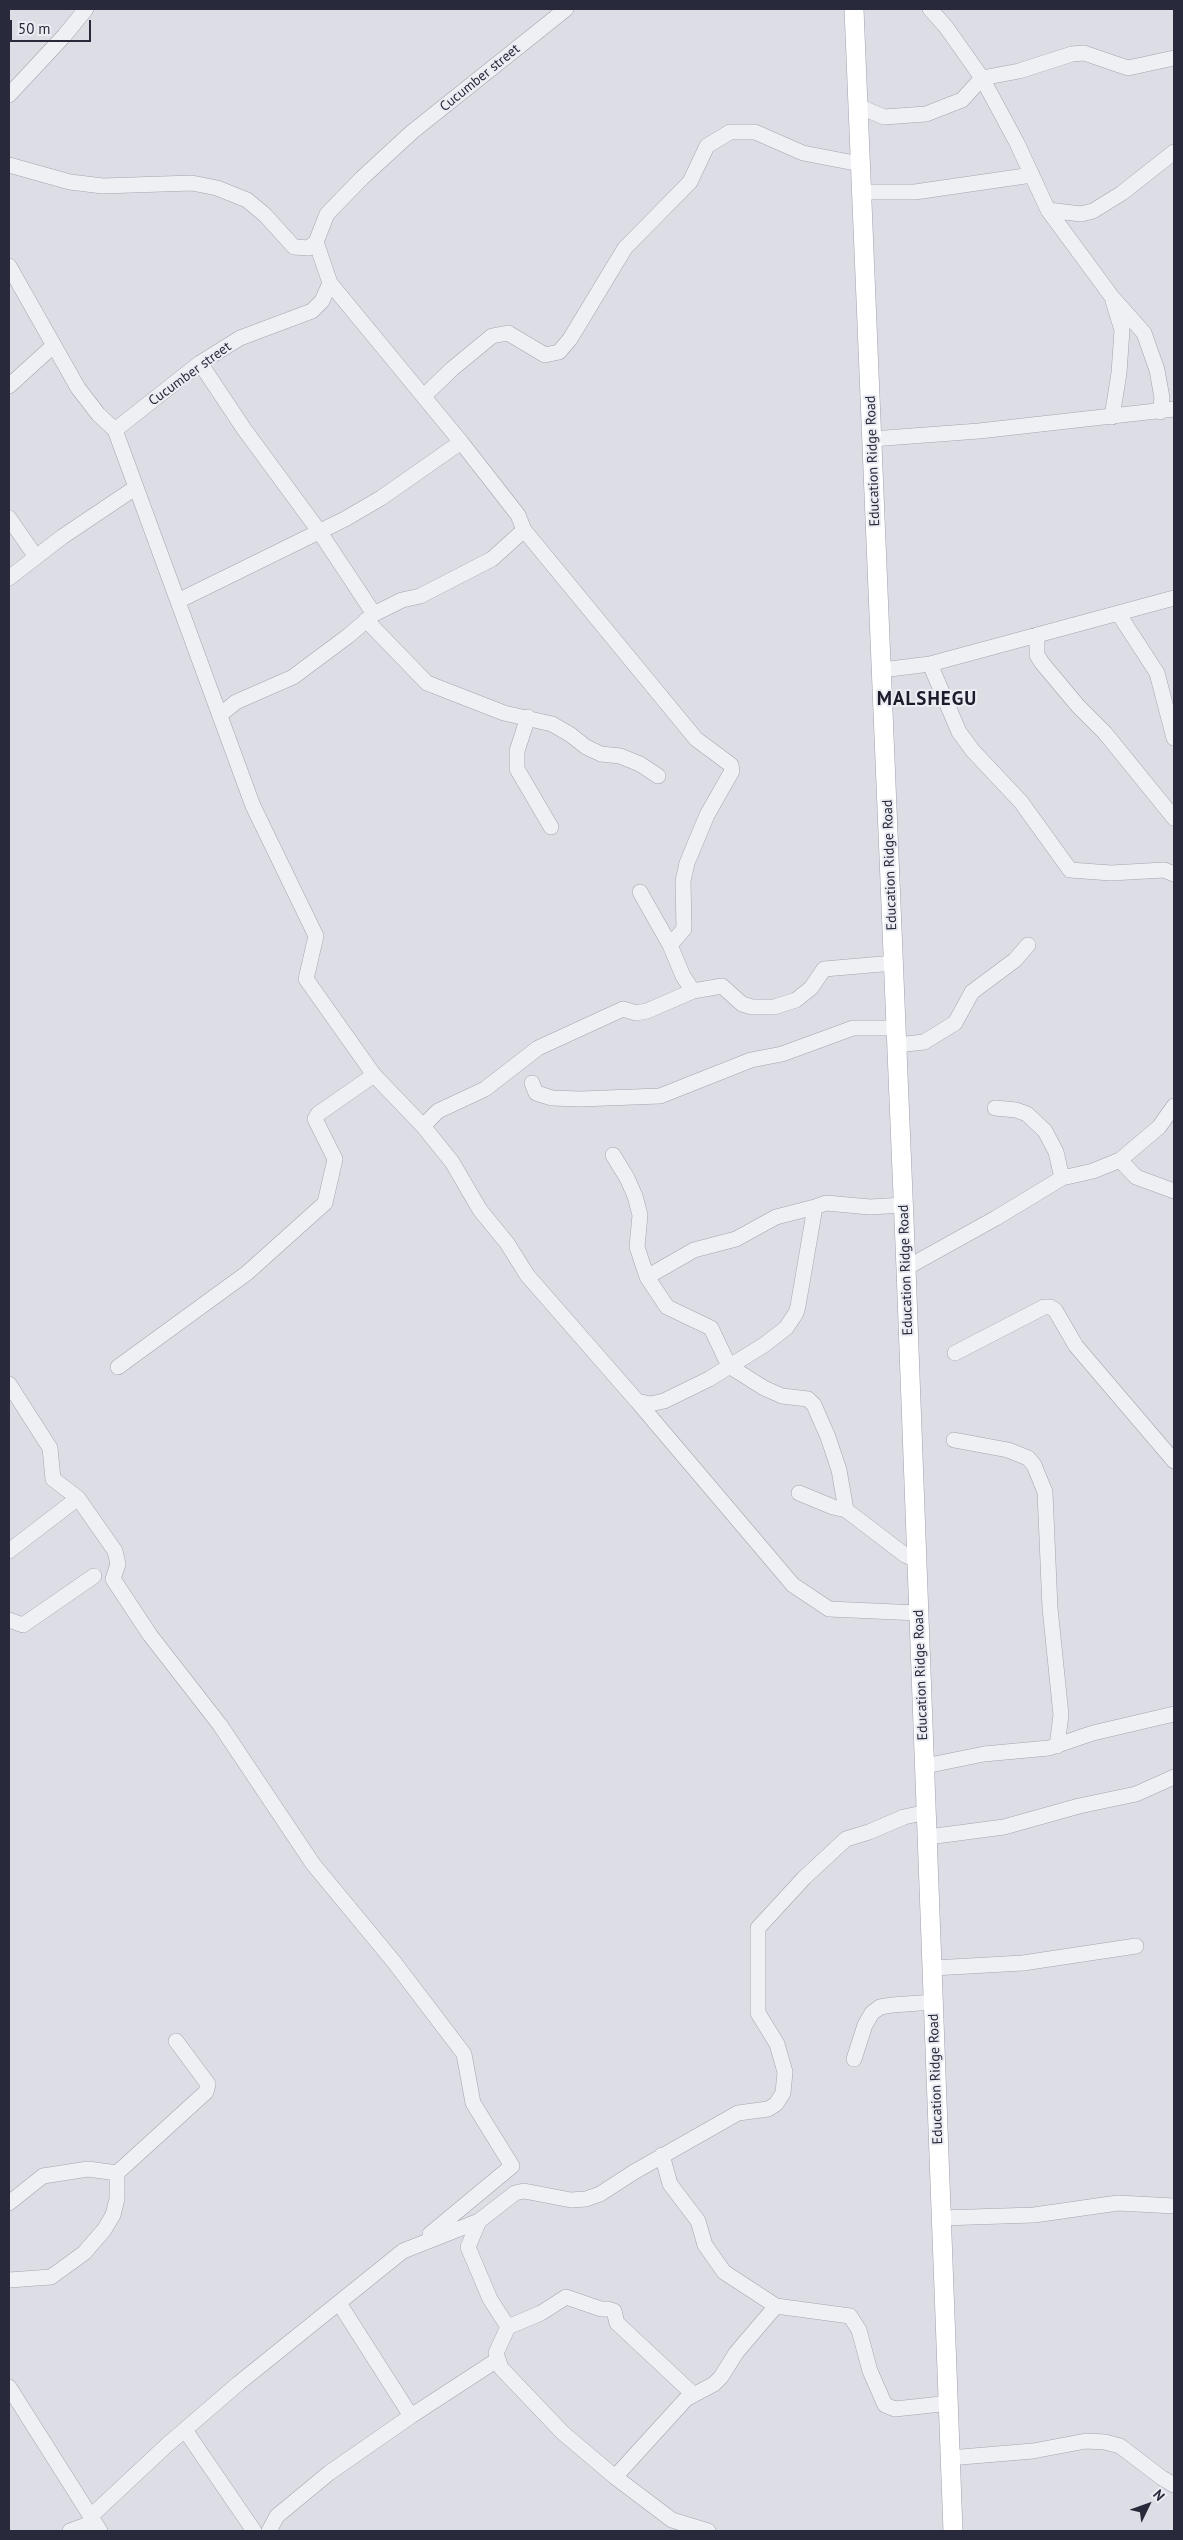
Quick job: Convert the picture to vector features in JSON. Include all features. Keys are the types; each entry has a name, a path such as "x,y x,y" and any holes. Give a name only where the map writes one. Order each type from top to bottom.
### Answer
{"main road":[{"name":"Education Ridge Road","path":"854,9 906,1268 933,1968 946,2399 953,2531"}],"street":[{"path":"9,95 64,36 86,9"},
{"name":"Cucumber street","path":"316,242 327,214 362,178 412,132 566,9"},
{"path":"872,439 1112,417 1167,410 1162,398 1157,370 1144,333 1112,297 1048,210 982,78 946,27 930,9"},
{"path":"858,106 884,116 926,114 962,100 982,78 1019,71 1079,53 1128,68 1174,58"},
{"path":"424,396 452,369 492,336 508,333 545,355 559,352 570,339 624,248 690,182 707,146 730,132 754,132 803,153 860,164"},
{"path":"1048,210 1080,214 1093,211 1122,193 1174,152"},
{"path":"9,165 70,182 103,186 192,183 217,188 247,200 265,215 294,248 309,248 316,242 330,283 461,442 518,515 524,530 696,739 731,765 732,770 707,815 687,863 683,881 684,929 670,945"},
{"path":"861,192 915,192 1032,175"},
{"path":"9,266 38,313 53,346 88,401 115,430 253,806 316,936 306,980 374,1075 423,1126 452,1162 480,1210 507,1243 527,1275 637,1401 793,1586 829,1609 919,1613"},
{"name":"Cucumber street","path":"115,430 200,363 240,338 312,311 322,300 330,283"},
{"path":"1112,297 1122,330 1119,372 1112,417"},
{"path":"9,386 53,346"},
{"path":"200,363 244,429 319,531 370,617 427,683 504,713 552,724 601,754 626,758 640,764 658,776"},
{"path":"178,601 345,519 381,498 461,442"},
{"path":"9,578 36,556 136,488"},
{"path":"9,518 36,556"},
{"path":"220,715 236,702 293,677 370,617 391,604 420,596 492,558 524,530"},
{"path":"882,670 930,664 1174,598"},
{"path":"1118,613 1157,673 1174,738"},
{"path":"1037,635 1037,655 1042,663 1078,706 1105,733 1174,818"},
{"path":"930,664 959,732 973,751 1021,802 1070,870 1111,873 1173,871"},
{"path":"528,717 517,751 517,769 551,827"},
{"path":"640,892 670,945 683,976 692,991"},
{"path":"532,1083 536,1093 552,1098 580,1100 660,1096 751,1060 782,1054 853,1028 924,1042 955,1023 972,992 1015,960 1028,945"},
{"path":"423,1126 438,1111 485,1089 538,1048 623,1009 636,1013 647,1011 692,991 722,986 742,1004 752,1008 774,1007 796,1000 811,988 824,969 894,963"},
{"path":"118,1367 247,1272 325,1203 335,1159 316,1119 318,1114 374,1075"},
{"path":"906,1268 996,1218 1043,1187 1062,1178 1093,1171 1120,1160 1159,1128 1174,1106"},
{"path":"995,1108 1016,1110 1027,1114 1045,1131 1056,1152 1062,1178"},
{"path":"613,1155 635,1196 640,1215 637,1247 647,1276 668,1307 711,1328 730,1366 764,1388 793,1399 808,1399 814,1405 839,1470 846,1510"},
{"path":"1120,1160 1136,1177 1174,1191"},
{"path":"647,1276 694,1250 736,1239 776,1217 826,1203 870,1207 903,1205"},
{"path":"637,1401 650,1404 664,1401 730,1366 786,1328 796,1313 815,1207"},
{"path":"955,1353 1044,1307 1050,1307 1054,1310 1076,1346 1174,1461"},
{"path":"9,1384 50,1448 53,1480 78,1498 115,1551 118,1564 113,1578 150,1635 220,1725 313,1864 394,1962 464,2054 473,2103 512,2166 422,2242"},
{"path":"954,1440 1008,1450 1028,1458 1034,1465 1045,1492 1050,1608 1061,1715 1057,1746"},
{"path":"799,1493 833,1507 846,1510 905,1555 917,1560"},
{"path":"9,1551 78,1498"},
{"path":"9,1620 23,1625 94,1576"},
{"path":"925,1766 984,1754 1057,1746 1084,1735 1174,1714"},
{"path":"928,1837 1004,1827 1079,1806 1136,1794 1174,1777"},
{"path":"70,2531 95,2523 185,2430 239,2383 403,2251 479,2221 515,2193 524,2191 555,2198 586,2199 600,2194 662,2155 738,2113 768,2109 776,2104 783,2093 785,2072 782,2054 758,2013 756,1932 763,1922 846,1839 904,1817 927,1812"},
{"path":"933,1968 1023,1963 1136,1946"},
{"path":"854,2059 865,2025 872,2013 880,2007 892,2004 934,2002"},
{"path":"9,2280 51,2277 84,2253 113,2215 117,2199 117,2173 206,2092 208,2084 176,2041"},
{"path":"662,2155 670,2184 700,2225 705,2245 724,2272 776,2306 850,2316 859,2330 870,2371 882,2403 890,2408 941,2404 946,2399"},
{"path":"9,2203 43,2176 88,2169 117,2173"},
{"path":"941,2218 1034,2215 1118,2203 1174,2206"},
{"path":"479,2221 468,2247 490,2299 508,2326"},
{"path":"693,2394 617,2323 614,2312 566,2297 541,2313 508,2326 496,2353 501,2368 563,2433 615,2477 678,2528 695,2526 708,2531"},
{"path":"338,2303 411,2416"},
{"path":"615,2477 693,2394 714,2384 721,2377 736,2353 776,2306"},
{"path":"269,2531 277,2516 306,2492 411,2416 497,2360"},
{"path":"9,2387 16,2410 95,2523"},
{"path":"185,2430 254,2531"},
{"path":"950,2458 1032,2451 1086,2441 1105,2442 1120,2446 1174,2485"}],"district":[{"name":"MALSHEGU","path":"927,700"}]}
